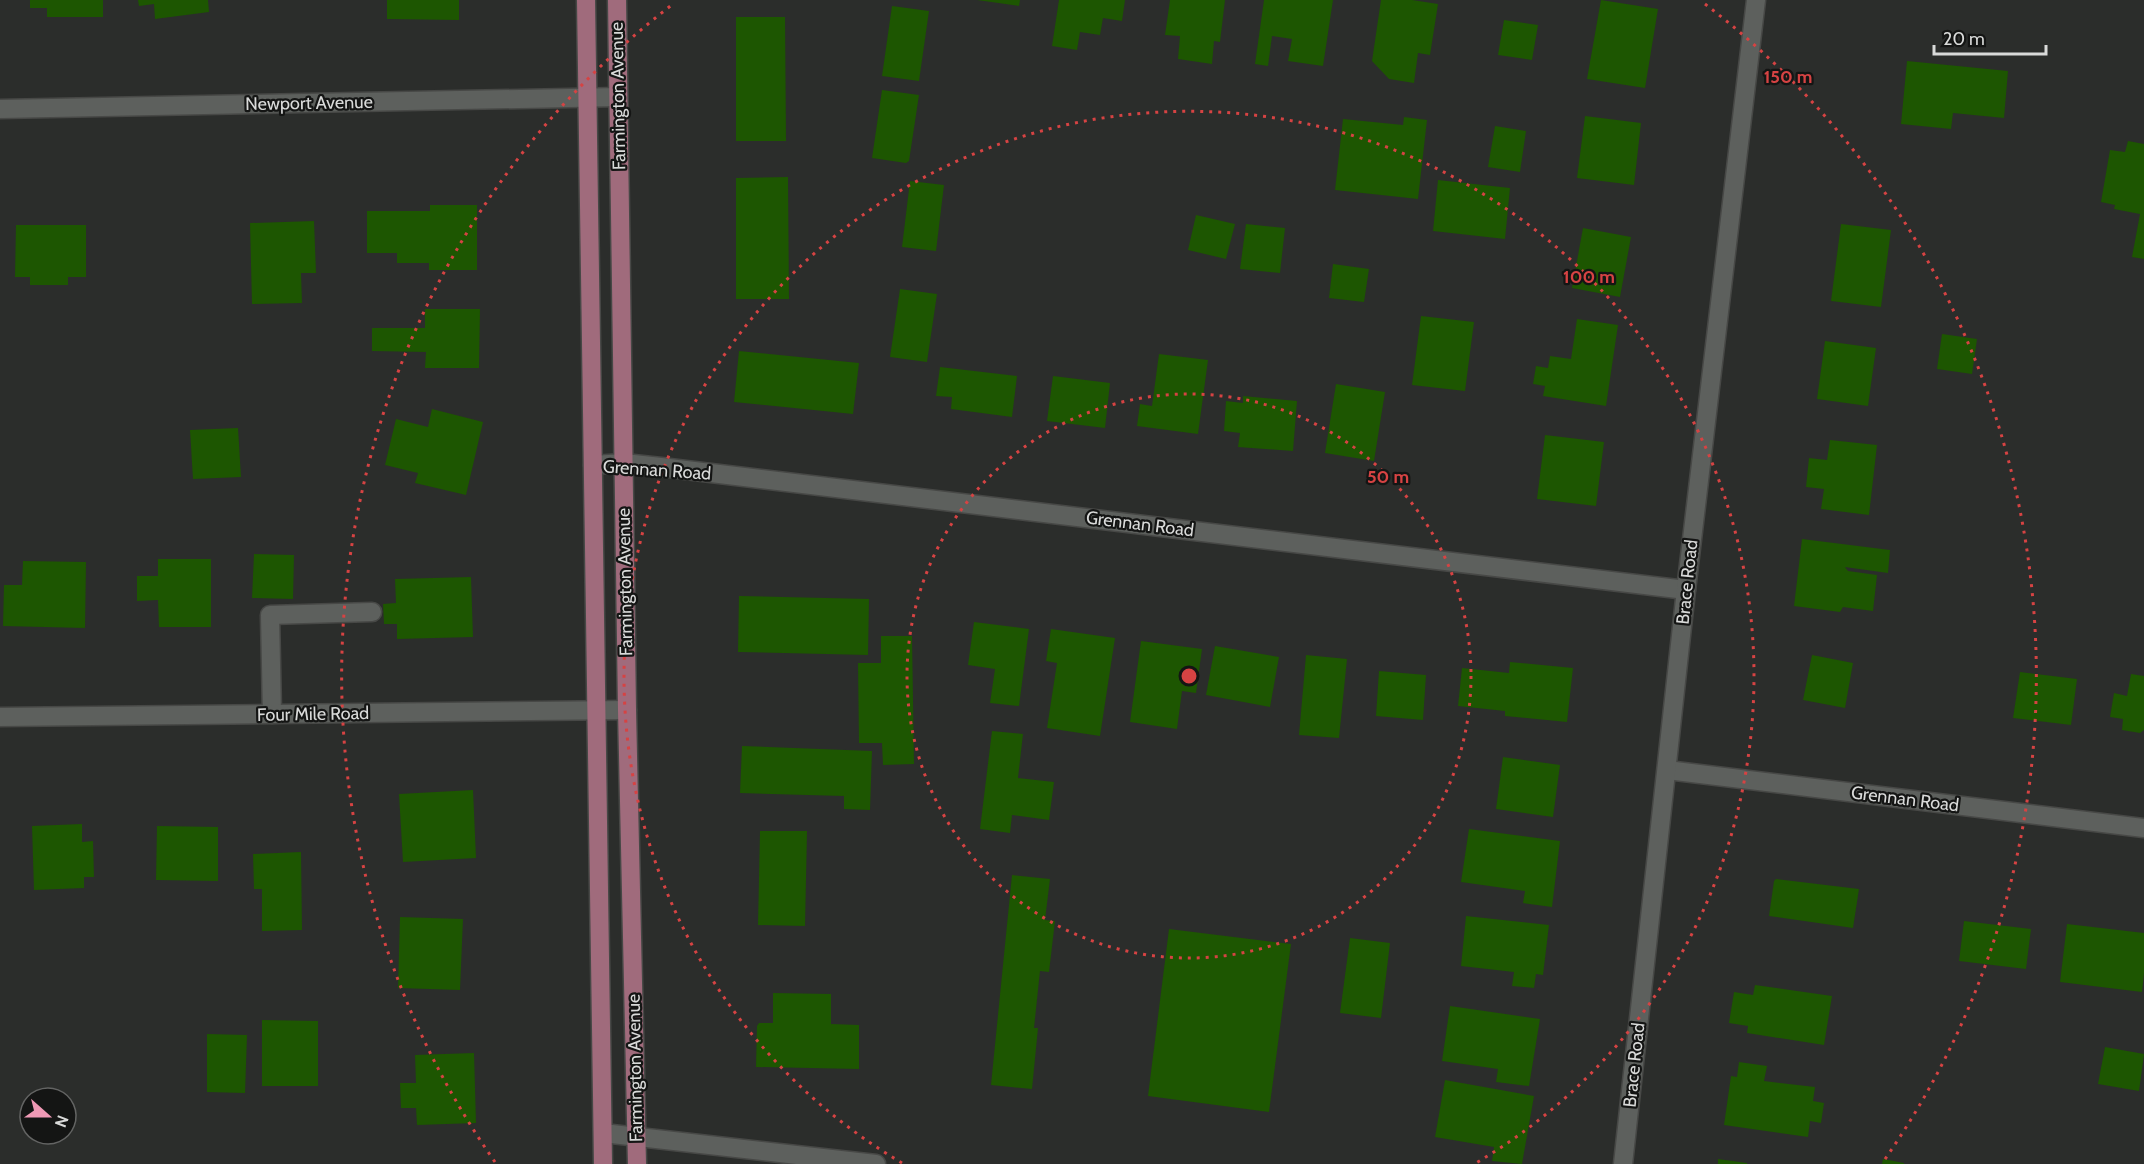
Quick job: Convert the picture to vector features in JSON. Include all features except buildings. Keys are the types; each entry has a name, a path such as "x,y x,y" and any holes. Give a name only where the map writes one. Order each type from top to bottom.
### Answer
{"main road":[{"name":"Farmington Avenue","path":"586,0 603,1164"},
{"name":"Farmington Avenue","path":"617,0 627,710 637,1164"}],"street":[{"name":"Brace Road","path":"1623,1164 1686,590 1756,0"},
{"name":"Newport Avenue","path":"0,109 618,97"},
{"name":"Grennan Road","path":"593,465 624,463 1686,590"},
{"path":"272,714 270,615 372,612"},
{"name":"Four Mile Road","path":"0,717 627,710"},
{"name":"Grennan Road","path":"1667,770 2144,828"},
{"path":"603,1133 876,1164"}]}
